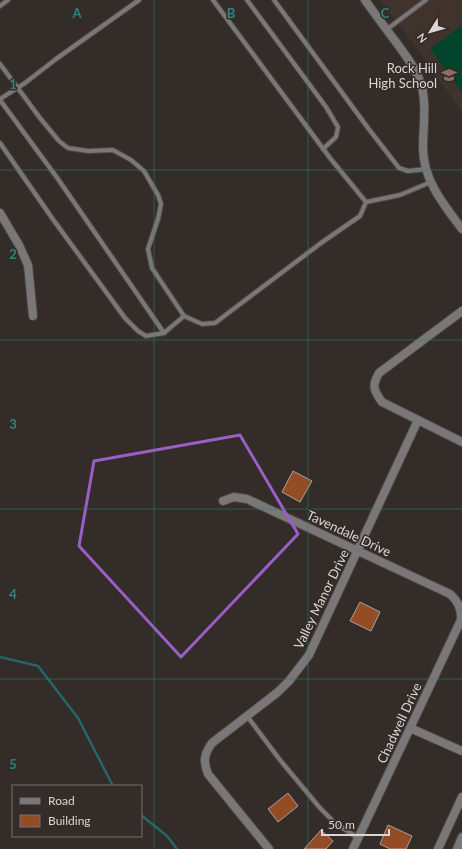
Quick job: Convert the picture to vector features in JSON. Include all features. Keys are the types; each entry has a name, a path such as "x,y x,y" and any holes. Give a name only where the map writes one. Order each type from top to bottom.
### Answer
{"street":[{"path":"365,0 410,63 421,85 424,99 423,150 426,169 440,200 462,230"},
{"path":"0,213 19,245 28,265 33,316"},
{"path":"462,311 379,373 375,380 374,387 376,394 382,402 462,442"},
{"name":"Valley Manor Drive","path":"269,849 208,774 204,758 212,743 278,692 289,681 309,655 418,420"},
{"name":"Tavendale Drive","path":"223,501 234,496 247,499 450,594 460,605"},
{"name":"Chadwell Drive","path":"352,849 461,620 462,613 460,605"},
{"path":"410,728 462,751"},
{"path":"438,849 462,797"},
{"path":"456,849 462,837"}],"lane":[{"path":"0,6 8,0"},
{"path":"139,0 0,99 58,179 164,333"},
{"path":"213,0 323,149 366,202"},
{"path":"246,0 326,107 338,127 336,137 323,149"},
{"path":"274,0 399,168 408,171 426,169"},
{"path":"386,30 426,0"},
{"path":"0,64 40,118 59,141 68,148 88,151 113,150 131,160 144,171 158,195 161,204 158,219 148,249 152,268 184,316 202,324 215,323 321,243 360,216 366,202"},
{"path":"0,143 52,218 125,318 138,331 146,336 164,333 184,316"},
{"path":"366,202 400,195 431,182"},
{"path":"247,716 285,766 320,808 335,823 358,838"}],"highlighted area":[{"path":"240,435 298,534 181,657 79,546 94,461"}],"shaded area":[{"name":"Rock Hill High School","path":"380,0 462,0 462,112 409,38"}],"green space":[{"path":"462,25 462,92 430,49"}],"building":[{"path":"293,471 312,481 300,502 282,492"},
{"path":"360,602 380,612 371,631 350,621"},
{"path":"288,793 298,806 278,822 268,809"},
{"path":"388,825 412,836 406,849 390,849 380,844"},
{"path":"321,830 333,841 326,849 304,849"}],"waterway":[{"path":"0,657 38,666 78,718 112,785"},
{"path":"142,816 167,836 177,849"}],"place":[{"name":"Rock Hill High School","path":"449,75"}]}
